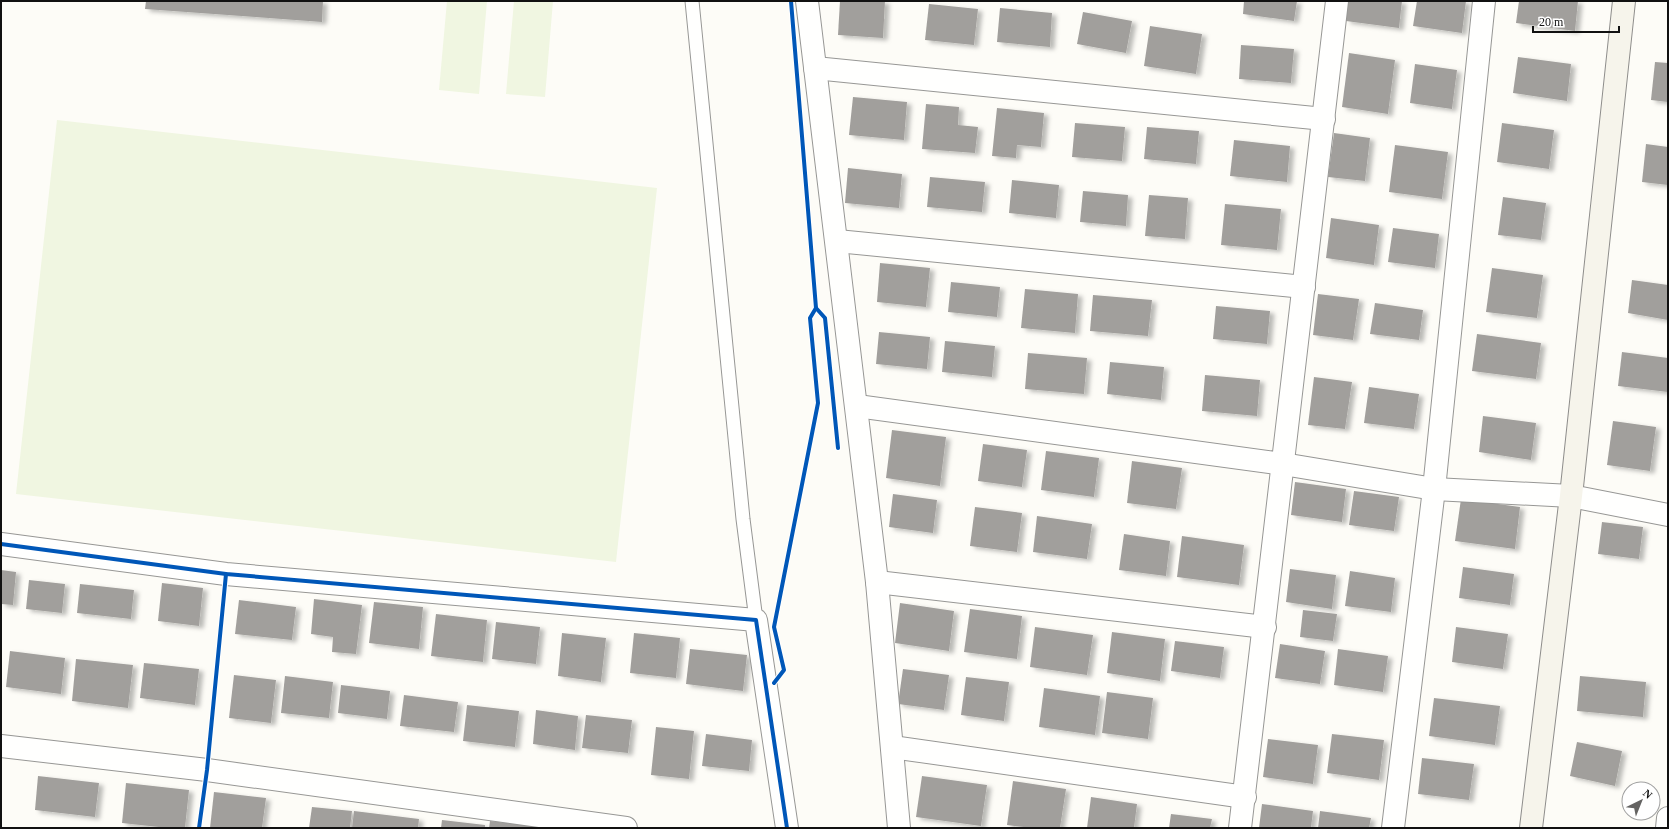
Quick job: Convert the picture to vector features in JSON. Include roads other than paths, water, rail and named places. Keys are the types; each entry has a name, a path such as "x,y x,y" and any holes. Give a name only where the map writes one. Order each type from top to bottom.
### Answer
{"street":[{"path":"807,1 877,582 899,828"},
{"path":"1240,828 1245,798 1337,1"},
{"path":"1393,828 1434,489 1484,1"},
{"path":"1531,828 1571,496 1624,1"},
{"path":"815,68 1324,119"},
{"path":"837,241 1304,287"},
{"path":"857,406 1283,464 1434,489 1571,496 1668,515"},
{"path":"1,544 226,574 756,620 787,828"},
{"path":"877,582 1264,627"},
{"path":"1,746 207,770 626,828"},
{"path":"892,747 1245,798"},
{"path":"1667,828 1668,818"}],"lane":[{"path":"692,1 743,519 756,620"}]}
